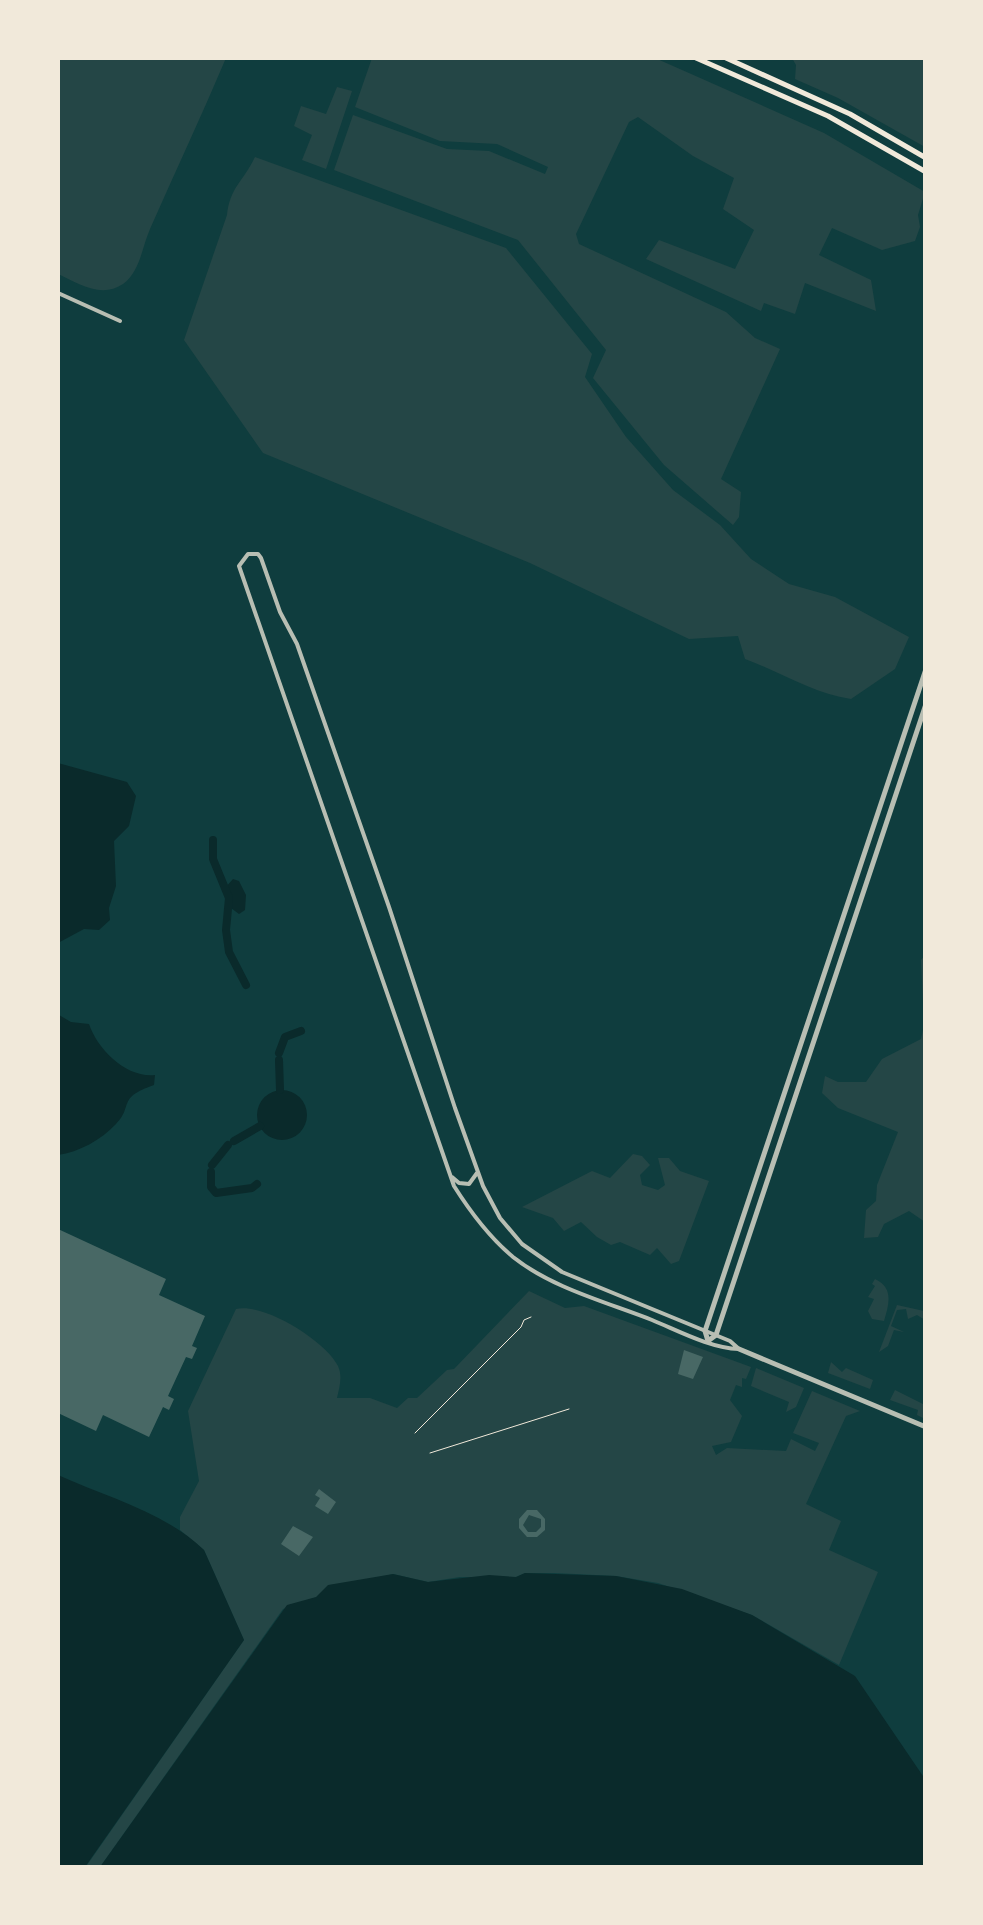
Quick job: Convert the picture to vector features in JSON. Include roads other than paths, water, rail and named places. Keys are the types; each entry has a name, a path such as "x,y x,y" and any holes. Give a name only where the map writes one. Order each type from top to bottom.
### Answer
{"main road":[{"path":"696,58 828,116 926,172"},
{"path":"726,58 850,114 926,158"}],"street":[{"path":"58,293 120,321"},
{"path":"739,1349 708,1341 536,1272 513,1257 482,1226 446,1169 239,566 248,554 258,554 302,658 478,1170 500,1218 539,1258 590,1285 716,1335 739,1349 926,1428"},
{"path":"708,1341 706,1331 926,670"},
{"path":"708,1341 716,1335 926,704"},
{"path":"446,1169 456,1182 464,1184 474,1182 478,1170"}],"waterway":[{"path":"213,840 213,859 229,898 229,952 246,985"},
{"path":"279,1053 285,1037 301,1031"},
{"path":"279,1060 280,1090"},
{"path":"234,1141 260,1126"},
{"path":"212,1165 228,1145"},
{"path":"211,1172 211,1187 216,1193 257,1184"}]}
